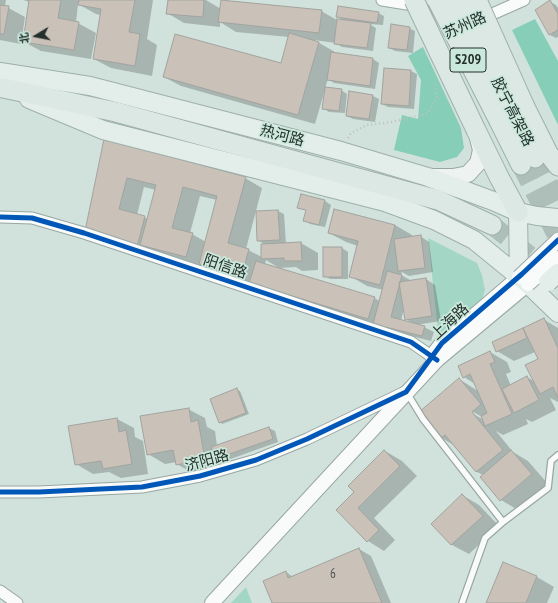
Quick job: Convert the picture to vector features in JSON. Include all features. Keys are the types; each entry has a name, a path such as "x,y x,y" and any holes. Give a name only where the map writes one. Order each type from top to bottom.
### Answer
{"highway":[{"name":"胶宁高架路","path":"437,0 512,114"},
{"name":"胶宁高架路","path":"457,0 512,114 528,162"},
{"path":"477,0 512,114 558,166"},
{"path":"414,2 499,177 518,212"},
{"path":"1,82 438,200 492,225"}],"main road":[{"path":"1,82 103,130 386,202 434,220 474,240 552,307"},
{"name":"热河路","path":"1,82 90,86 341,151 428,177 518,212 558,218"},
{"path":"428,177 453,177 468,174 478,163 481,150 476,130"},
{"path":"518,212 523,281"},
{"path":"552,307 546,291 553,278"}],"street":[{"path":"382,0 414,2"},
{"name":"苏州路","path":"414,2 428,42 524,0"},
{"name":"阳信路","path":"0,217 32,218 84,233 412,342 434,358"},
{"path":"523,281 558,240"},
{"path":"523,281 558,258"},
{"name":"上海路","path":"212,603 406,392 434,358 442,343 523,281"},
{"name":"济阳路","path":"0,492 73,492 142,487 200,476 256,460 307,439 406,392"},
{"path":"0,591 17,603"}],"lane":[{"path":"406,392 423,419 503,522"},
{"path":"462,603 485,538 503,522 548,488 551,461 558,455"}],"path":[{"path":"341,151 351,134 367,125 392,122 428,113 437,98 434,77"}],"green space":[{"path":"535,19 558,61 558,125 512,30"},
{"path":"423,47 461,128 464,148 457,157 440,162 394,150 402,115 418,119 421,80 408,56"},
{"path":"428,238 477,263 482,275 485,290 481,303 439,340"},
{"path":"246,587 252,603 231,603"}],"building":[{"path":"29,0 61,0 58,18 79,22 74,50 23,42"},
{"path":"79,0 135,0 129,32 140,34 135,66 93,59 101,9 78,5"},
{"path":"168,0 204,0 203,17 166,14"},
{"path":"221,0 322,10 319,33 218,22"},
{"path":"550,0 558,14 558,30 549,35 535,10"},
{"path":"0,5 9,6 4,34 0,34"},
{"path":"338,6 379,12 377,23 336,17"},
{"path":"337,19 371,23 367,48 334,44"},
{"path":"391,24 410,27 407,50 388,48"},
{"path":"289,33 319,42 298,115 163,77 175,34 281,63"},
{"path":"331,52 373,58 370,86 327,80"},
{"path":"384,68 411,70 409,106 381,104"},
{"path":"325,87 342,89 339,111 322,109"},
{"path":"349,91 373,95 369,119 346,116"},
{"path":"104,139 246,177 228,243 249,249 242,275 199,264 217,196 183,187 172,228 193,233 186,257 140,245 156,185 127,178 119,209 145,216 137,247 85,231"},
{"path":"301,194 325,200 319,225 303,221 306,210 297,208"},
{"path":"334,209 395,225 380,285 349,277 358,241 328,233"},
{"path":"278,210 280,240 257,241 256,211"},
{"path":"421,235 425,268 398,271 394,239"},
{"path":"301,242 302,261 284,261 284,258 261,259 261,244"},
{"path":"323,247 342,247 342,277 323,277"},
{"path":"256,261 375,297 368,319 249,283"},
{"path":"387,271 402,275 391,317 425,326 422,336 373,324"},
{"path":"426,278 432,316 405,320 399,282"},
{"path":"544,318 558,348 558,398 553,387 540,394 525,365 538,359 523,328"},
{"path":"523,328 527,338 496,352 492,342"},
{"path":"490,351 495,362 490,364 512,414 485,426 481,416 487,413 470,374 463,378 458,366"},
{"path":"527,376 539,400 514,413 502,389"},
{"path":"459,378 481,404 472,412 503,450 476,472 445,435 441,438 419,412"},
{"path":"237,388 246,413 219,423 210,399"},
{"path":"189,408 191,422 198,420 205,459 176,465 173,450 147,455 140,416"},
{"path":"117,418 119,432 126,430 132,464 103,469 101,461 75,465 68,426"},
{"path":"269,427 273,439 215,459 211,447"},
{"path":"384,450 400,466 358,508 379,530 367,542 336,510 354,492 348,486"},
{"path":"511,450 532,474 500,501 480,477"},
{"path":"462,494 483,516 451,545 431,524"},
{"path":"359,548 382,603 272,603 263,581 286,571 288,578"},
{"path":"503,562 537,576 526,603 486,603"}],"tunnel":[{"path":"535,158 558,201"},
{"path":"521,165 558,238"},
{"path":"492,225 550,272"}],"cycle path":[{"path":"0,217 32,218 84,233 411,342 437,360"},
{"path":"0,492 39,492 142,487 200,476 256,460 307,439 406,392 442,343 522,274 558,240"}]}
